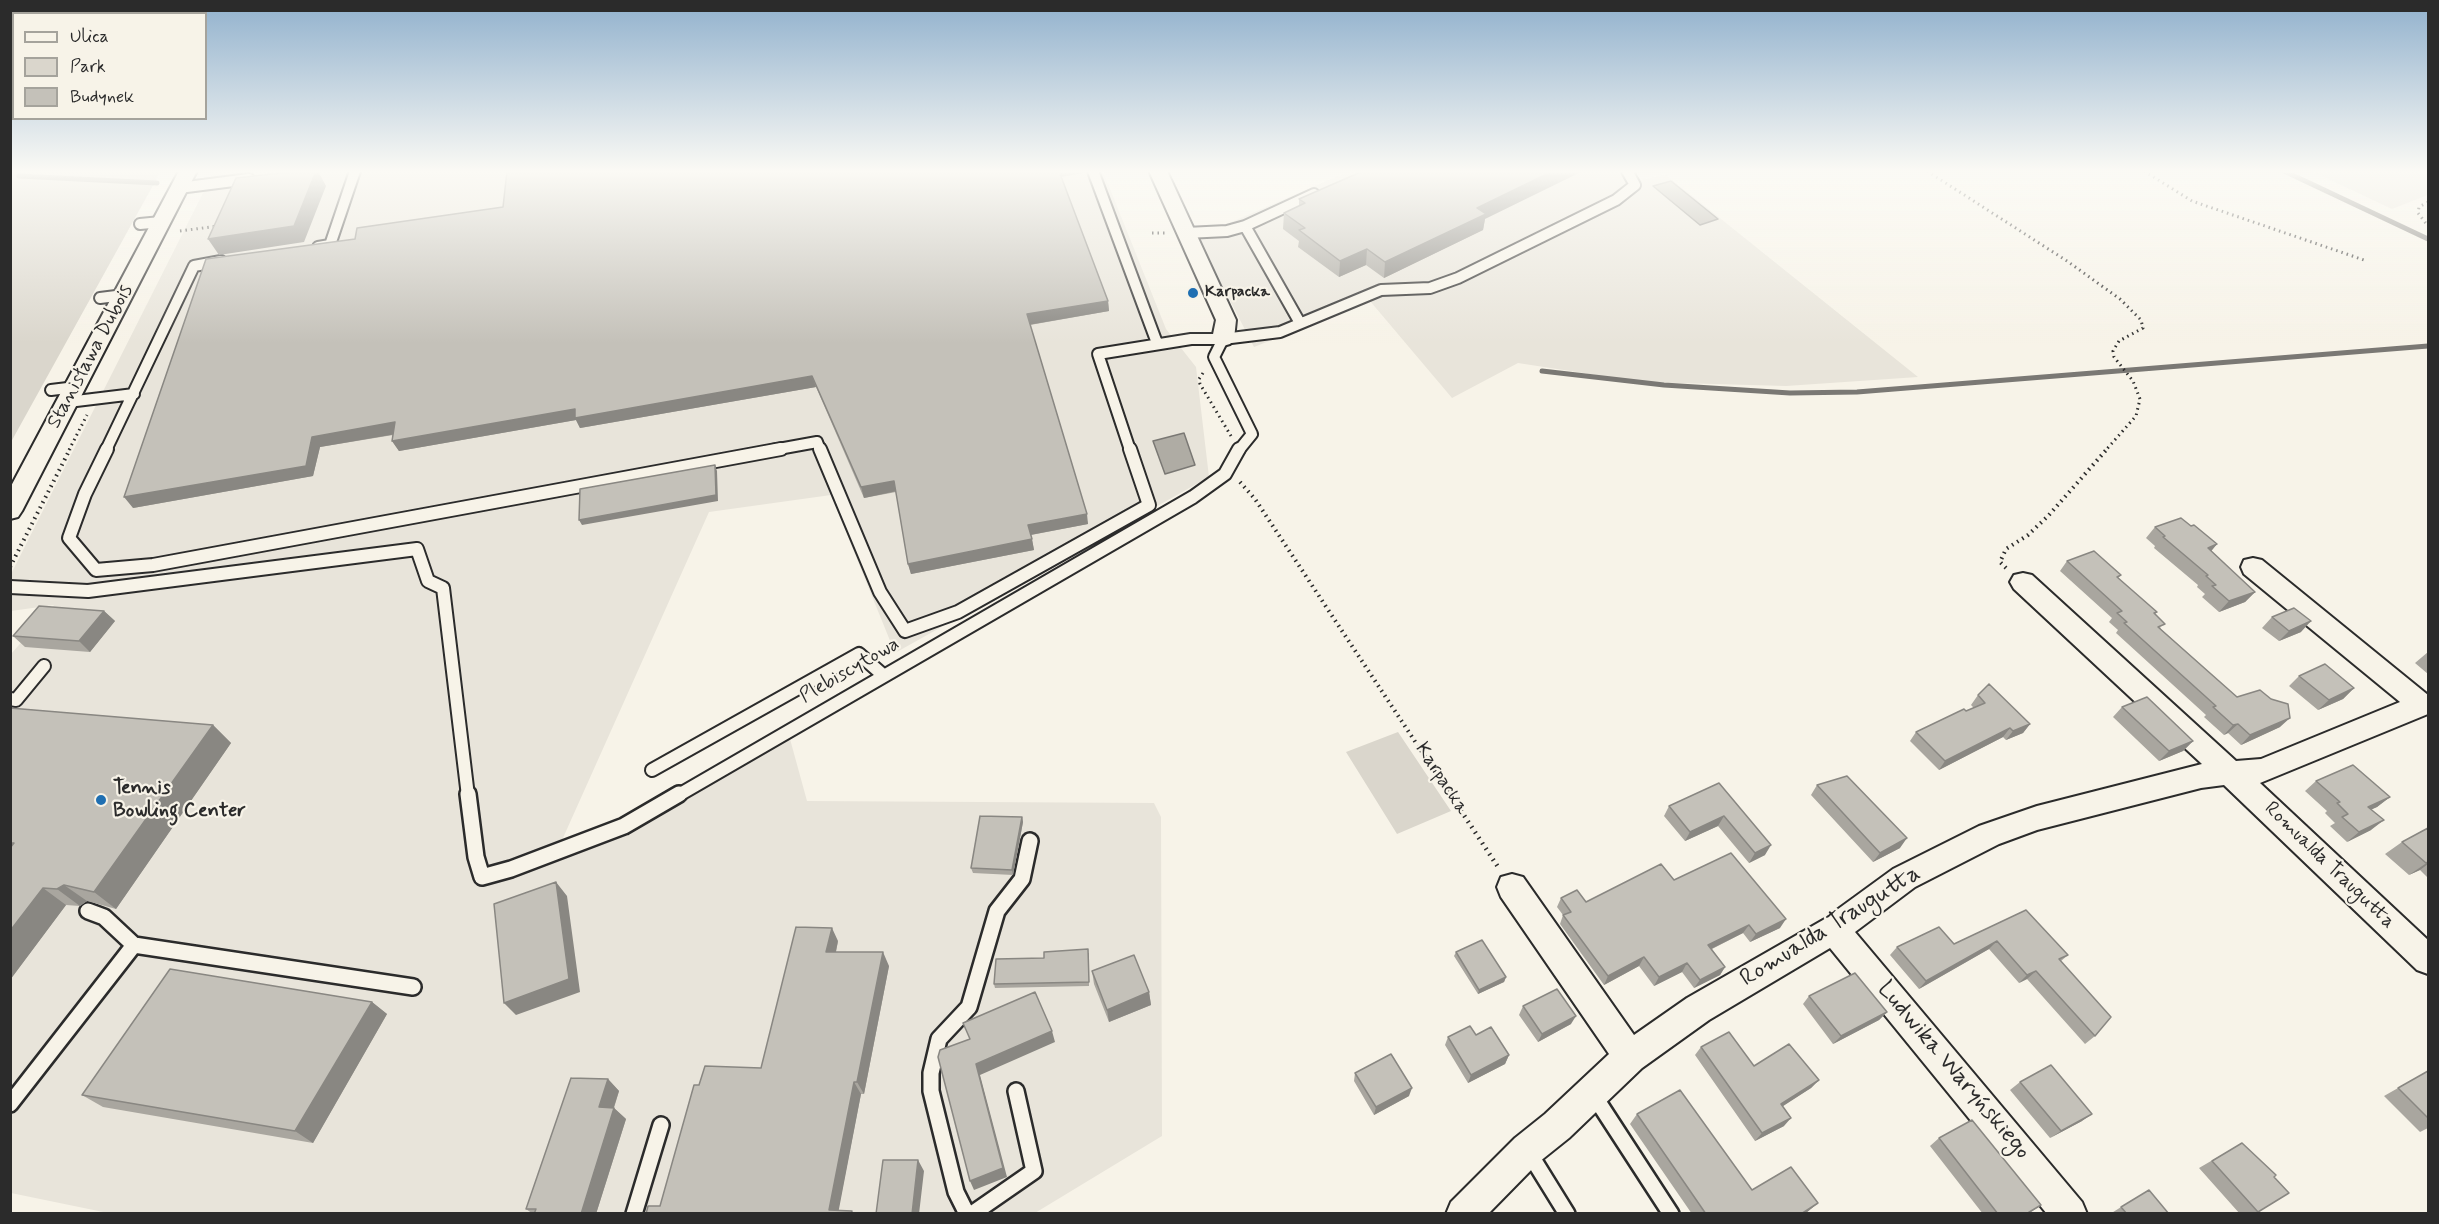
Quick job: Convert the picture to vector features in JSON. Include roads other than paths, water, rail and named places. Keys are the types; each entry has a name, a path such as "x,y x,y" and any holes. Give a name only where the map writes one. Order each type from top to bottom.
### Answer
{"street":[{"name":"Stanisława Dubois","path":"10,511 65,393 123,295 159,228"},
{"path":"1184,228 1226,320 1223,339"},
{"name":"Romualda Traugutta","path":"1463,1214 1527,1150 1630,1057 1698,1009 1834,930 1904,878 1989,835 2037,818 2201,776 2263,771 2425,708 2253,567"},
{"name":"Romualda Traugutta","path":"2023,582 2428,960"},
{"path":"1512,887 1630,1057"},
{"name":"Ludwika Waryńskiego","path":"1834,930 1903,1010 2070,1214"}],"lane":[{"path":"306,249 330,245 336,228"},
{"path":"1115,228 1157,343"},
{"path":"1186,233 1227,231 1237,228"},
{"path":"1246,228 1300,323"},
{"path":"236,259 194,267 84,494 69,538 96,570 153,565 817,442 880,592 904,631 958,612 1149,505 1098,354 1157,343 1191,339 1223,339 1280,332 1381,290 1430,288 1458,278 1559,228"},
{"path":"100,298 123,295"},
{"name":"Plebiscytowa","path":"10,587 88,591 417,549 428,581 443,588 476,857 482,877 511,869 624,826 1193,497 1225,474 1241,446 1252,434 1214,357 1223,339"},
{"path":"65,393 134,394"},
{"path":"652,770 859,654 883,675"},
{"path":"10,699 16,700 44,666"},
{"path":"967,1214 956,1192 931,1091 931,1073 939,1039 969,1007 997,911 1022,879 1030,841"},
{"path":"88,911 104,917 134,945 413,987"},
{"path":"10,1104 134,945"},
{"path":"972,1214 1035,1171 1016,1091"},
{"path":"1592,1093 1671,1214"},
{"path":"634,1214 661,1125"},
{"path":"1527,1150 1568,1214"}],"waterway":[{"path":"2405,228 2428,239"},
{"path":"1542,371 1664,385 1790,393 1857,392 2428,346"}],"place":[{"name":"Karpacka","path":"1193,293"},
{"name":"Tennis Bowling Center","path":"101,800"}]}
